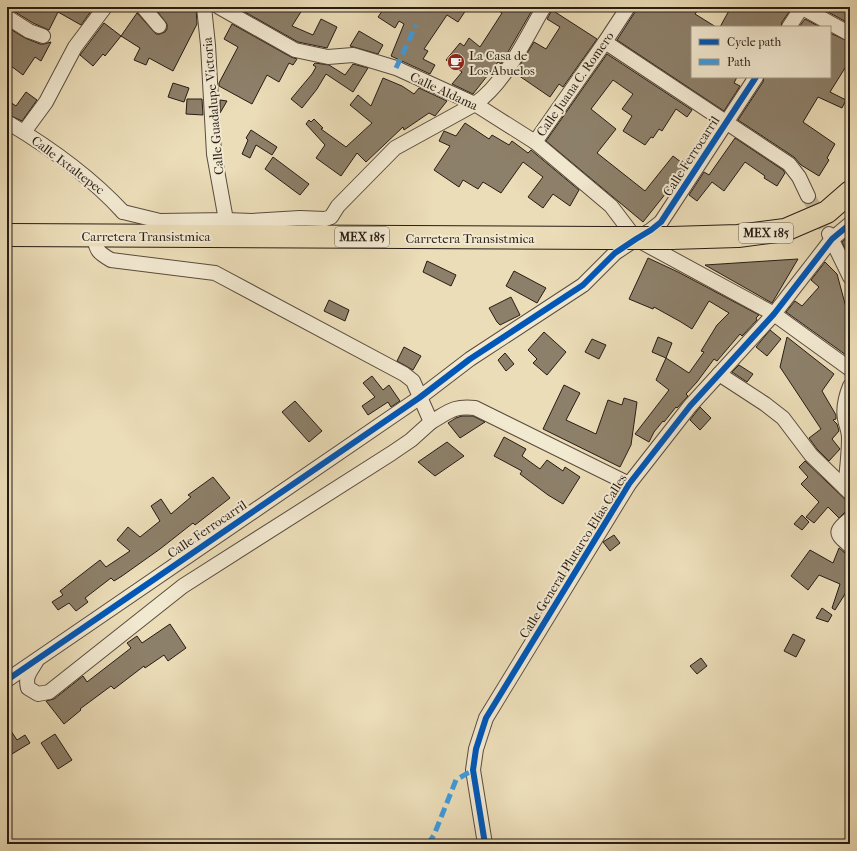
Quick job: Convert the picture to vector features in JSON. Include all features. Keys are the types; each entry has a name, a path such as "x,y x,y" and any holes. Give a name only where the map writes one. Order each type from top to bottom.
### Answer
{"main road":[{"name":"Carretera Transistmica","path":"7,235 607,238 738,236 785,230 827,212 850,192"}],"street":[{"path":"24,132 46,102 75,47 105,7"},
{"path":"144,7 159,26"},
{"name":"Calle Guadalupe Victoria","path":"204,7 208,45 214,154 226,220"},
{"name":"Calle Aldama","path":"218,7 295,50 328,57 353,55 396,68 475,104 535,142 611,206 636,239"},
{"path":"431,422 419,398 413,381 404,374 215,273 111,260 99,253 95,244 123,212 160,221 252,221 331,217 338,206 395,148 485,97 507,68 544,7"},
{"name":"Calle Juana C. Romero","path":"535,142 628,7"},
{"path":"790,26 801,7 850,34"},
{"path":"7,17 29,31 43,36"},
{"path":"605,42 789,164 799,177 808,196"},
{"name":"Calle Ferrocarril","path":"7,680 419,398 470,359 582,284 615,253 661,222 755,78"},
{"name":"Calle Ixtaltepec","path":"7,122 24,132 91,180 123,212"},
{"name":"Calle General Plutarco Elías Calles","path":"485,844 473,770 476,749 486,718 629,484 690,406 774,314 831,237 850,224"},
{"path":"831,237 850,277"},
{"path":"636,239 774,314 850,368"},
{"path":"719,374 765,404 782,418 811,455 847,490"},
{"path":"847,490 850,435 845,419 845,408 850,386"},
{"path":"39,658 26,680 28,688 38,694 49,692 183,586 392,453 411,440 431,422 451,410 462,407 475,408 629,484"},
{"path":"850,519 840,528 838,533 840,537 850,546"}],"building":[{"path":"7,7 94,7 81,25 58,12 49,30 33,23 12,10 7,9"},
{"path":"154,7 196,7 197,24 173,71 149,58 146,65 134,60 140,48 121,36 137,13 156,34 165,32 167,29 167,24"},
{"path":"236,7 271,7 279,11 281,7 304,7 292,26 313,35 321,19 337,27 327,48 298,42"},
{"path":"385,7 468,7 458,22 447,15 424,49 428,51 423,59 435,65 430,74 391,56 404,24 399,21 395,28 378,17"},
{"path":"492,7 534,7 501,64 498,62 473,94 452,84 462,72 446,60 460,43 464,46 469,38 480,47 502,13"},
{"path":"636,7 700,7 695,14 714,26 691,26 691,78 736,78 734,83 740,86 724,111 617,40 635,12"},
{"path":"731,7 781,7 789,12 782,22 781,26 721,26"},
{"path":"819,7 843,7 850,10 850,24"},
{"path":"552,10 597,39 563,87 559,84 550,97 515,73 534,42 546,49 560,27 547,19"},
{"path":"805,19 818,26 800,26"},
{"path":"104,23 121,36 105,56 103,54 93,66 80,55"},
{"path":"232,24 297,59 293,65 289,63 279,82 267,75 252,104 219,86 219,83 238,47 224,39"},
{"path":"7,27 25,38 40,44 51,42 41,61 35,57 23,75 7,63"},
{"path":"359,31 383,45 378,54 350,46"},
{"path":"831,33 850,42 850,60 830,92 846,100 842,108 818,97 803,122 835,144 827,158 829,160 819,176 801,165 794,157 738,120 763,82 764,78 831,78"},
{"path":"607,54 692,110 687,117 676,109 662,131 659,129 653,138 651,137 645,145 623,131 632,116 622,109 633,94 613,80 591,109 616,129 597,153 645,191 673,156 681,162 683,159 689,164 675,184 674,183 643,222 546,141"},
{"path":"315,63 329,65 345,75 353,64 368,68 353,92 326,74 317,89 302,108 291,99 312,74 316,67 313,65"},
{"path":"383,78 402,86 414,94 419,88 447,101 435,116 429,113 404,130 403,127 366,162 357,153 341,176 316,158 325,145 306,124 309,120 311,122 314,119 323,128 321,129 346,147 372,123 350,105 358,95 371,106"},
{"path":"173,83 189,88 184,102 168,97"},
{"path":"26,92 37,100 22,121 7,114 7,100 16,106"},
{"path":"187,99 202,99 203,115 186,114"},
{"path":"220,100 227,101 220,113"},
{"path":"465,123 489,139 492,135 509,145 512,141 528,153 531,150 579,190 570,206 553,194 543,208 528,197 543,177 523,162 501,193 483,182 478,189 463,180 459,187 434,170 450,146 439,141 444,131 456,136"},
{"path":"251,130 277,147 272,155 256,145 250,158 242,154 248,140 246,138"},
{"path":"735,138 783,170 785,173 777,186 764,178 765,176 745,162 724,191 712,182 697,201 689,195 704,172 709,175"},
{"path":"273,157 309,184 300,195 265,169"},
{"path":"850,235 850,258 842,242"},
{"path":"648,258 678,272 759,315 756,318 757,320 742,336 740,334 717,361 714,359 686,394 688,396 677,408 676,407 664,422 663,421 654,432 649,442 635,434 669,390 656,380 666,358 689,373 704,352 701,351 717,325 729,313 709,301 692,329 654,307 653,309 629,299"},
{"path":"798,259 772,303 705,265"},
{"path":"427,261 456,275 451,286 423,272"},
{"path":"825,262 837,274 850,322 850,349 846,355 786,312 795,301 802,306 819,287 811,280"},
{"path":"514,271 546,288 537,303 506,286"},
{"path":"511,297 520,315 500,325 489,308"},
{"path":"329,300 349,310 345,321 324,311"},
{"path":"770,330 781,339 767,356 756,347"},
{"path":"544,332 566,352 547,375 533,363 537,359 528,350"},
{"path":"658,337 672,343 666,358 652,352"},
{"path":"787,337 834,374 822,391 836,415 836,419 833,420 837,424 839,431 832,439 840,449 829,461 809,438 821,429 780,367"},
{"path":"592,339 606,345 599,359 585,352"},
{"path":"404,347 421,356 413,370 397,361"},
{"path":"505,353 514,364 506,371 498,360"},
{"path":"739,365 753,374 747,382 732,372"},
{"path":"372,376 383,390 389,385 400,401 391,407 388,402 368,415 362,406 375,397 363,383"},
{"path":"564,385 580,393 566,420 596,434 608,400 622,405 624,398 637,402 631,445 620,467 543,429"},
{"path":"295,401 322,431 309,442 282,412"},
{"path":"700,407 711,418 700,430 690,420"},
{"path":"462,416 473,416 485,422 460,438 448,423"},
{"path":"504,437 526,449 522,456 540,469 547,460 563,471 565,467 580,477 563,504 548,495 520,474 522,471 494,456"},
{"path":"447,442 464,456 435,476 418,462"},
{"path":"805,461 850,504 850,511 845,512 839,518 828,507 814,523 806,517 819,502 801,484 808,477 799,467"},
{"path":"213,477 230,498 195,525 193,523 122,576 114,581 111,578 85,598 88,602 76,611 69,603 58,610 52,602 63,595 60,591 100,560 106,567 130,551 117,540 128,527 140,537 160,521 151,506 161,499 171,514 191,497 188,495"},
{"path":"802,515 809,522 802,530 794,524"},
{"path":"614,535 620,543 610,551 603,542"},
{"path":"839,548 845,553 850,554 850,586 835,610 832,608 840,584 819,575 808,590 791,576 810,550 833,563"},
{"path":"822,608 832,615 828,622 816,618"},
{"path":"170,624 186,648 168,661 164,655 145,668 144,666 114,689 111,686 80,709 81,710 64,724 46,701 54,699 83,676 87,682 131,648 127,643 137,636 142,643"},
{"path":"793,634 805,640 796,657 784,651"},
{"path":"701,658 707,666 697,674 690,666"},
{"path":"7,725 17,740 25,735 30,743 7,757"},
{"path":"55,734 72,760 58,769 41,743"}],"waterway":[{"path":"847,844 850,831"}],"tunnel":[{"path":"808,196 829,234"}],"marked path":[{"path":"396,68 416,25"},
{"path":"428,844 434,835 456,780 473,770"}],"cycle path":[{"path":"7,680 419,398 470,359 583,285 615,253 661,222 755,78"},
{"path":"485,844 473,770 476,749 486,718 629,484 690,406 774,314 832,239 850,224"}],"place":[{"name":"La Casa de Los Abuelos","path":"456,62"}]}
